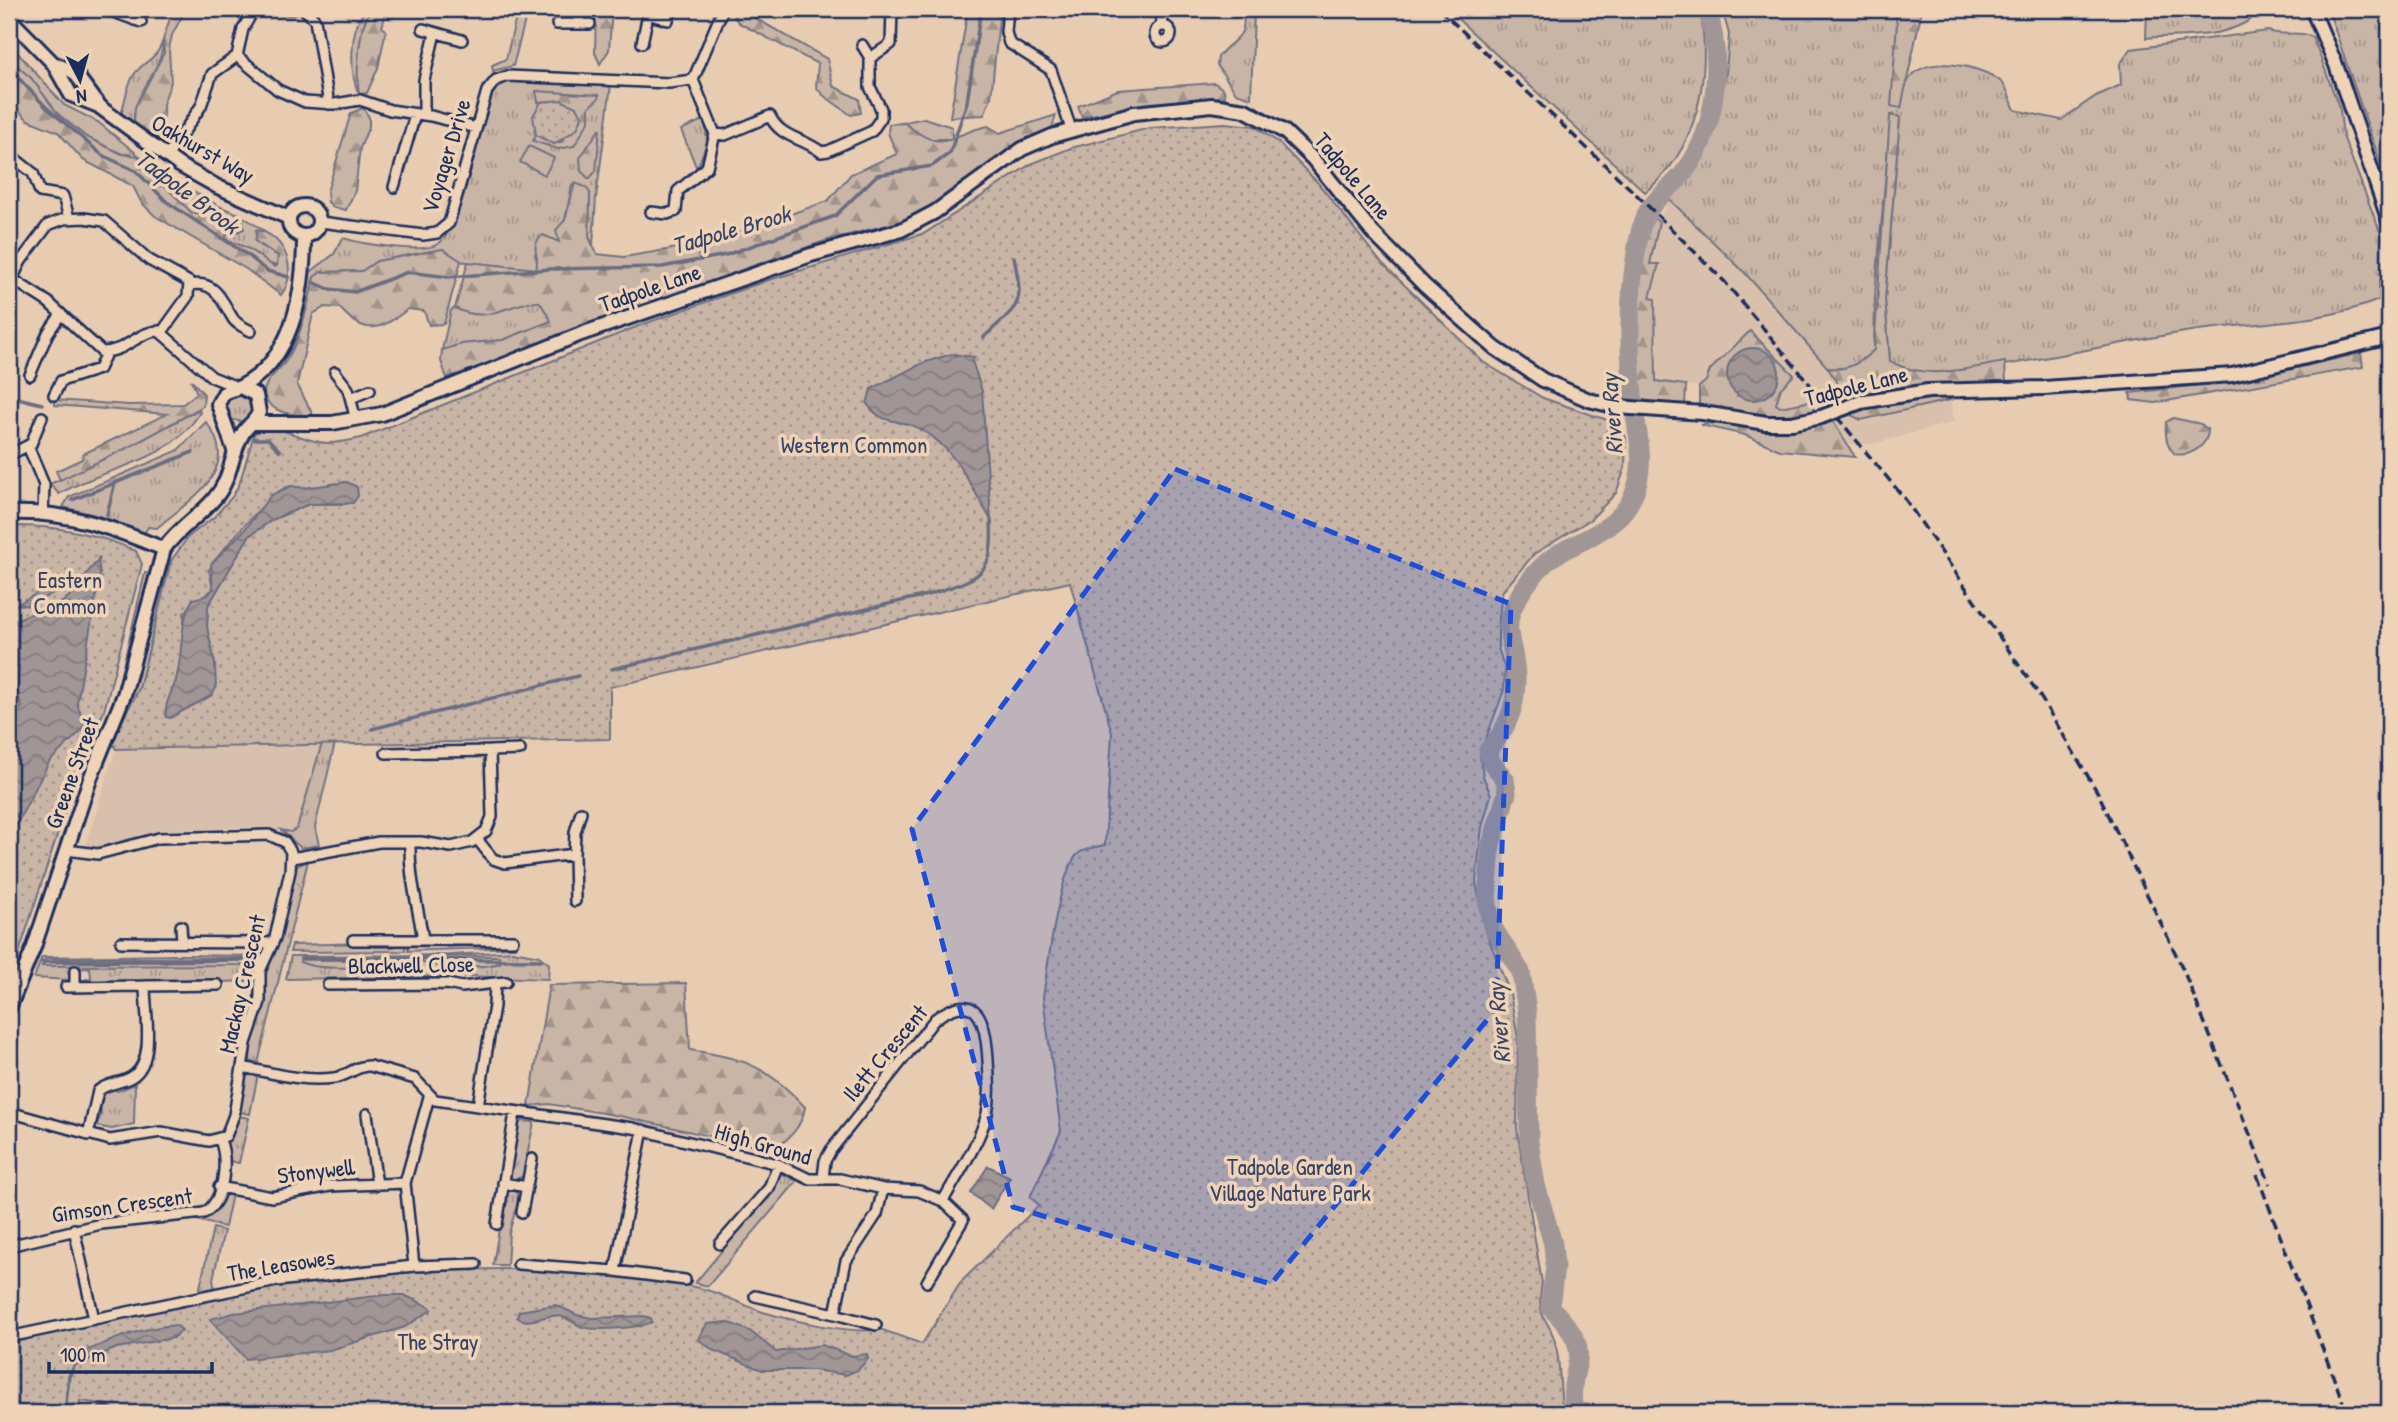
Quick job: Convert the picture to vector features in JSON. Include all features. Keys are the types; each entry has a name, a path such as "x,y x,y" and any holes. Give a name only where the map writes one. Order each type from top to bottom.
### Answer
{"street":[{"path":"105,9 137,21 138,9"},
{"path":"167,157 201,106 212,74 237,56 243,29 254,9"},
{"path":"282,9 293,9"},
{"path":"304,9 315,20 329,104"},
{"path":"579,23 580,9"},
{"path":"642,43 648,11 668,20 672,9"},
{"path":"651,212 667,215 676,211 678,191 709,163 715,134 693,80 723,9"},
{"path":"870,58 891,44 892,9"},
{"path":"1008,9 1006,32 1009,43 1051,70 1071,130"},
{"path":"1161,9 1162,26"},
{"path":"2312,9 2336,65 2389,221"},
{"name":"Oakhurst Way","path":"9,18 53,63 71,95 101,108 167,157 218,187 289,218 292,231 304,237"},
{"path":"557,24 590,24"},
{"path":"423,29 462,40"},
{"path":"394,187 419,115 435,33"},
{"path":"715,134 726,135 770,116 779,130 808,142 821,152 867,134 875,127 882,114 870,87 870,58 862,45"},
{"path":"237,56 282,92 311,104 360,100 476,128"},
{"name":"Voyager Drive","path":"320,222 424,235 443,230 450,220 487,91 503,77 669,83 693,80"},
{"name":"Tadpole Lane","path":"223,420 238,428 251,425 356,420 396,410 620,320 811,255 901,230 935,212 1022,149 1071,130 1134,113 1197,105 1233,107 1258,116 1301,146 1394,255 1480,336 1543,380 1610,406 1710,414 1766,423 1792,423 1821,417 1861,402 1928,391 2044,388 2232,375 2389,337"},
{"path":"9,154 33,173 40,192 63,196 69,218"},
{"path":"220,399 266,371 282,351 289,332 301,276 304,237 313,234 320,222 317,212 309,206 299,207 289,218"},
{"path":"162,332 186,301 190,285 186,277 143,255 104,222 69,218 48,225 21,261 10,282 36,293 102,352 130,345 150,331 162,332 212,377 252,391 259,403 289,423"},
{"path":"190,285 202,283 211,287 226,303 234,321 251,331"},
{"path":"30,375 48,333 61,314"},
{"path":"54,395 61,381 99,369 106,353"},
{"path":"9,513 43,514 100,524 164,549 178,530 209,505 222,489 235,453 251,425 266,371"},
{"path":"335,372 346,383 356,420"},
{"path":"212,377 220,399 218,410 235,453"},
{"path":"351,398 370,390"},
{"path":"9,455 28,446 36,437 42,417"},
{"path":"28,446 44,485 43,514"},
{"name":"Greene Street","path":"10,1000 128,681 164,549"},
{"path":"386,753 520,750"},
{"path":"66,850 92,855 121,850 159,838 269,835 285,842 292,858 368,844 410,842 451,847 477,839 492,817 490,751"},
{"path":"575,901 575,832 581,812"},
{"path":"477,839 493,859 505,863 574,854"},
{"path":"410,842 410,877 423,940"},
{"name":"Mackay Crescent","path":"220,1140 228,1133 234,1115 242,1067 260,1002 260,971 273,943 292,858"},
{"path":"181,926 182,942"},
{"path":"354,940 513,940"},
{"path":"121,942 273,943"},
{"path":"75,971 70,987 218,985"},
{"name":"Blackwell Close","path":"328,985 447,984 466,987 506,982"},
{"name":"Blackwell Close","path":"478,1106 494,1006 495,983"},
{"path":"88,1135 98,1091 106,1085 132,1077 144,1062 148,1043 145,986"},
{"name":"Ilett Crescent","path":"823,1178 825,1161 831,1150 935,1019 955,1008 972,1008 979,1013 986,1025 989,1098 981,1129 943,1200"},
{"name":"High Ground","path":"242,1067 321,1079 342,1076 366,1065 415,1079 429,1097 440,1101 643,1130 665,1139 778,1164 809,1179 823,1178 883,1189 919,1191 943,1200"},
{"path":"414,1266 405,1183 429,1097"},
{"path":"9,1112 88,1135 117,1140 169,1132 209,1141 220,1140"},
{"path":"497,1224 515,1113"},
{"name":"Stonywell","path":"367,1114 377,1185"},
{"path":"615,1271 643,1130"},
{"name":"Gimson Crescent","path":"9,1246 75,1229 154,1216 201,1214 213,1207 219,1187 225,1161 220,1140"},
{"path":"522,1212 532,1159"},
{"path":"720,1244 769,1188 778,1164"},
{"name":"Stonywell","path":"219,1187 272,1197 330,1186 405,1183"},
{"path":"503,1183 527,1186"},
{"path":"835,1314 846,1261 877,1214 883,1189"},
{"path":"927,1282 963,1224 960,1213 943,1200"},
{"path":"75,1229 94,1320"},
{"name":"The Leasowes","path":"9,1336 277,1281 414,1266 476,1264"},
{"path":"518,1264 615,1271 685,1280"},
{"path":"755,1296 876,1325"},
{"path":"102,1413 108,1413"}],"highlighted area":[{"path":"1175,469 1511,604 1496,1009 1271,1284 1013,1207 912,829"}],"shaded area":[{"path":"1669,199 1745,273 1814,349 1840,388 1839,397 1850,411 1945,397 1950,400 1954,422 1876,443 1850,445 1817,400 1780,407 1776,404 1781,387 1794,375 1753,333 1710,370 1706,381 1699,387 1656,381 1655,300 1649,298 1658,264 1650,264 1655,231"},
{"path":"322,743 297,828 291,832 259,827 170,830 142,834 109,846 85,847 116,749"}],"green space":[{"path":"173,9 186,9 172,35 169,49 171,82 163,104 164,133 161,139 149,136 134,123 135,107 164,53 163,40"},
{"path":"367,9 372,9 361,37 358,62 359,94 352,50 357,26"},
{"path":"372,9 387,9 382,27 386,30 378,68 367,93 359,94 358,62 361,37"},
{"path":"518,9 528,9 513,66 493,71 492,65 506,59"},
{"path":"596,9 612,9 609,50 600,64 595,53"},
{"path":"739,9 827,59 833,86 859,99 861,113 851,115 823,95 816,87 818,64 739,23 734,17"},
{"path":"968,9 1000,9 991,97 984,115 950,117"},
{"path":"1242,9 1254,11 1251,98 1236,93 1217,65 1218,57 1241,33 1244,19"},
{"path":"1447,9 1700,9 1704,59 1702,84 1697,109 1678,154 1664,174 1645,192"},
{"path":"1722,9 1893,9 1897,23 1896,56 1900,107 1908,81 1916,72 1939,64 1952,64 1979,70 2000,81 2015,110 2061,120 2096,96 2121,85 2120,64 2131,49 2268,31 2313,37 2340,110 2343,136 2389,255 2389,271 2379,282 2379,300 2306,319 2204,329 1957,372 1940,373 1897,365 1890,361 1885,299 1900,118 1891,115 1875,296 1874,350 1853,365 1828,368 1745,273 1669,199 1668,191 1697,168 1706,148 1726,73 1729,34"},
{"path":"1893,9 1922,9 1901,108 1891,106 1897,23"},
{"path":"2147,9 2262,9 2251,19 2224,31 2193,36 2146,38"},
{"path":"2328,9 2389,9 2389,188"},
{"path":"163,40 158,62 137,102 134,123 121,115 128,87 132,77 154,56"},
{"path":"9,43 64,105 98,122 158,171 217,205 206,201 201,213 192,213 160,185 131,154 122,154 86,137 58,114 31,78 9,59"},
{"path":"9,59 31,78 58,114 86,137 122,154 138,156 154,183 166,187 192,213 201,213 206,201 239,214 244,229 226,235 226,239 249,249 274,267 277,266 278,256 255,241 257,230 275,239 282,247 289,266 289,276 281,295 246,269 155,216 141,202 133,186 83,160 58,132 28,120 18,110 13,91 9,88"},
{"path":"508,81 611,85 596,198 593,245 589,237 590,193 572,185 565,220 557,233 560,240 535,254 538,266 536,269 457,261 443,249 377,261 362,271 321,272 314,277 294,343 272,377 290,346 308,274 334,254 343,238 377,245 419,248 438,244 446,235 462,200 490,100 495,90"},
{"path":"1215,83 1224,90 1225,97 1143,104 1082,117 1078,106 1118,90"},
{"path":"536,91 599,95 589,107 589,121 574,146 558,149 533,141 536,135 554,144 563,141 549,101 538,102"},
{"path":"561,100 578,108 582,117 577,129 554,144 536,135 533,116 541,102"},
{"path":"363,108 369,117 369,126 360,148 355,191 346,210 333,207 328,202 327,192 351,113"},
{"path":"1056,115 1052,128 1007,152 919,217 828,240 741,270 688,294 652,300 642,297 631,314 447,378 441,361 442,350 462,344 503,340 551,321 540,302 479,315 455,308 468,262 536,269 536,243 543,235 559,242 556,230 565,220 575,183 586,187 590,193 589,237 597,254 624,257 708,243 828,201 851,174 897,154 888,133 889,124 905,123 929,139 938,141 988,126 1000,133"},
{"path":"1890,115 1900,117 1885,299 1890,361 1917,371 1932,372 2005,362 2006,383 1857,397 1842,401 1839,397 1840,388 1828,368 1853,365 1874,350"},
{"path":"924,118 952,127 952,139 924,139 901,123"},
{"path":"705,119 707,142 697,169 681,130"},
{"path":"1225,123 1254,126 1278,142 1318,183 1379,260 1483,362 1543,398 1619,424 1626,438 1625,468 1616,493 1591,519 1534,554 1502,592 1498,648 1505,669 1504,690 1480,755 1483,776 1491,795 1482,827 1476,882 1484,926 1510,994 1518,1038 1517,1129 1542,1283 1540,1306 1556,1346 1563,1413 151,1413 109,1409 108,1405 80,1401 79,1409 62,1407 57,1413 9,1413 9,1342 193,1303 200,1299 208,1300 265,1289 272,1285 375,1275 515,1269 608,1274 707,1290 763,1312 821,1326 855,1330 877,1328 922,1344 961,1282 1039,1205 1030,1197 1061,1131 1043,998 1055,921 1072,862 1082,851 1105,845 1112,733 1070,582 610,687 610,739 116,749 111,742 139,689 171,561 188,537 214,517 232,497 239,485 254,434 272,429 329,443 361,438 641,325 766,281 925,233 1031,164 1071,148 1150,128","holes":["347,482 347,504 309,504 272,520 249,536 208,606 207,627 215,664 212,695 186,709 176,681 184,644 184,613 213,589 209,570 222,551 258,511 287,487 309,488"]},
{"path":"600,128 596,171 589,179 581,171 580,158"},
{"path":"529,146 554,158 545,175 520,162"},
{"path":"239,214 266,232 256,230 261,246 278,256 277,266 266,263 249,249 226,239 226,235 240,231"},
{"path":"1651,216 1659,222 1650,264 1659,264 1650,298 1655,299 1656,381 1686,385 1685,406 1643,400 1637,391 1638,280 1640,258"},
{"path":"443,249 461,261 444,324 429,325 424,311 408,309 381,326 365,327 340,308 325,307 313,314 297,384 314,417 279,411 268,403 265,387 286,361 296,343 314,277 321,272 362,271 377,261"},
{"path":"523,301 540,302 552,321 503,340 462,344 442,350 451,310 455,308 472,313 489,313"},
{"path":"1750,331 1794,375 1781,388 1776,404 1780,407 1812,401 1814,412 1757,418 1699,405 1699,387 1706,381 1710,370"},
{"path":"2361,353 2363,367 2155,403 2131,400 2130,393 2245,380"},
{"path":"191,380 204,394 203,406 129,447 60,480 56,471 82,459 83,454 167,414 55,405 55,400 129,405 183,404 197,393"},
{"path":"239,393 249,397 253,407 249,417 239,421 229,417 225,407 229,397"},
{"path":"1914,397 1945,397 1950,400 1861,420 1851,415 1851,411"},
{"path":"199,409 200,413 186,431 153,454 59,494 50,484 129,447"},
{"path":"2173,418 2201,424 2208,430 2202,445 2186,454 2175,454 2168,443 2166,431 2166,422"},
{"path":"1832,420 1855,457 1780,450 1745,435 1701,425 1711,423 1787,428"},
{"path":"206,422 216,439 219,455 216,469 197,494 157,528 148,527 144,534 103,517 63,507 69,497 177,451"},
{"name":"Eastern Common","path":"18,526 63,529 107,540 136,551 142,564 104,711 73,786 15,965 9,966 9,529"},
{"path":"145,573 150,574 123,680 114,704"},
{"path":"159,577 166,579 139,689 118,727"},
{"path":"322,743 335,743 315,827 319,845 301,848 281,830 291,832 297,828"},
{"path":"308,861 258,1063 250,1061 251,1047 265,1004 265,975 278,945 283,911 297,866"},
{"path":"369,943 374,947 405,944 405,951 290,952 292,945"},
{"path":"440,943 447,947 506,943 516,947 408,951 408,945"},
{"path":"513,951 539,956 549,964 548,979 466,976 286,979 291,956 451,955","holes":["499,956 498,964 426,964 417,960 420,957","302,957 409,957 408,963 324,966"]},
{"path":"256,956 251,981 191,979 184,983 79,981 91,978 90,968 72,969 70,980 34,978 42,957","holes":["46,958 248,958 251,964 42,966"]},
{"path":"499,956 501,962 472,967 433,965 416,960 420,957"},
{"path":"301,957 409,957 413,963 322,967 300,962"},
{"path":"46,958 252,960 248,965 42,966"},
{"path":"686,983 690,1050 754,1066 778,1082 805,1107 798,1126 779,1146 773,1150 620,1116 549,1104 529,1106 549,985"},
{"path":"249,1074 258,1074 250,1114 239,1112 242,1083"},
{"path":"135,1084 134,1124 112,1129 96,1126 101,1115 100,1095 110,1088 118,1091"},
{"path":"239,1116 249,1118 239,1163 229,1161 227,1142"},
{"path":"522,1121 534,1122 523,1176 515,1180 509,1176 509,1169 518,1124"},
{"path":"781,1173 797,1181 708,1286 695,1283 775,1187"},
{"path":"511,1189 517,1193 518,1201 509,1233 507,1265 493,1265 505,1193"},
{"path":"224,1193 232,1194 225,1227 196,1220 214,1212"},
{"path":"213,1228 224,1231 213,1279 215,1290 199,1292"}],"water":[{"path":"1753,348 1763,350 1771,356 1777,364 1777,384 1771,392 1763,398 1753,400 1743,398 1735,392 1729,384 1727,374 1729,364 1735,356 1743,350"},
{"path":"951,354 975,357 972,361 982,391 991,520 961,469 943,446 912,425 879,416 867,404 871,389 923,363"},
{"path":"347,482 357,487 358,496 353,503 309,504 272,520 249,536 208,606 207,627 215,664 216,688 212,695 170,718 166,717 167,703 178,670 185,618 193,599 208,595 213,589 211,564 246,528 271,495 291,486 304,488"},
{"path":"98,561 100,574 77,703 85,727 49,762 9,839 9,708 14,715 22,707 17,693 19,667 13,663 9,665 9,626 20,618 62,602 73,593"},
{"path":"62,579 71,579 68,585 29,606 18,604"},
{"path":"988,1166 1010,1177 991,1209 971,1193"},
{"path":"404,1295 430,1307 431,1310 405,1327 330,1350 246,1359 210,1319 234,1313"},
{"path":"556,1305 577,1315 592,1318 644,1316 651,1318 652,1322 597,1329 583,1327 558,1316 526,1321 517,1317 519,1311"},
{"path":"727,1322 750,1331 776,1352 822,1345 852,1356 867,1354 868,1359 858,1370 846,1375 813,1370 762,1370 713,1350 698,1339 707,1324"},
{"path":"175,1325 182,1330 173,1338 117,1348 76,1365 79,1354 103,1344 138,1332"}],"waterway":[{"name":"Tadpole Brook","path":"313,282 329,289 355,292 408,272 449,277 550,269 662,267 726,255 835,216 877,175 932,166 950,153 967,102 981,9"},
{"name":"River Ray","path":"1574,1413 1573,1395 1578,1349 1566,1324 1550,1307 1555,1267 1553,1244 1536,1185 1529,1142 1527,1012 1521,972 1492,926 1487,900 1491,845 1507,793 1505,779 1491,762 1488,750 1503,730 1515,696 1516,671 1509,624 1515,603 1533,576 1550,559 1615,520 1624,511 1637,485 1640,456 1630,340 1636,250 1644,218 1685,171 1696,154 1711,114 1716,70 1712,28 1707,9"},
{"name":"Tadpole Brook","path":"9,68 46,107 102,155 136,171 167,202 249,256 267,271 289,277"},
{"path":"984,337 1017,303 1019,286 1014,257"},
{"path":"9,396 42,404"},
{"path":"254,439 268,439 280,451"},
{"path":"72,500 193,452"},
{"path":"107,515 115,482"},
{"path":"612,669 931,594 961,583 981,572 986,564 990,553 991,520"},
{"path":"9,526 15,523"},
{"path":"372,729 578,676"},
{"path":"301,959 541,960"},
{"path":"42,962 252,960"},
{"path":"65,1413 69,1376 76,1363"}],"railway":[{"path":"1439,9 1639,197 1725,282 1905,499 2038,693 2098,793 2182,967 2270,1184"},
{"path":"2257,1175 2347,1413"}],"park label":[{"name":"Western Common","path":"854,445"},
{"name":"Tadpole Garden Village Nature Park","path":"1290,1180"},
{"name":"The Stray","path":"438,1342"}]}
